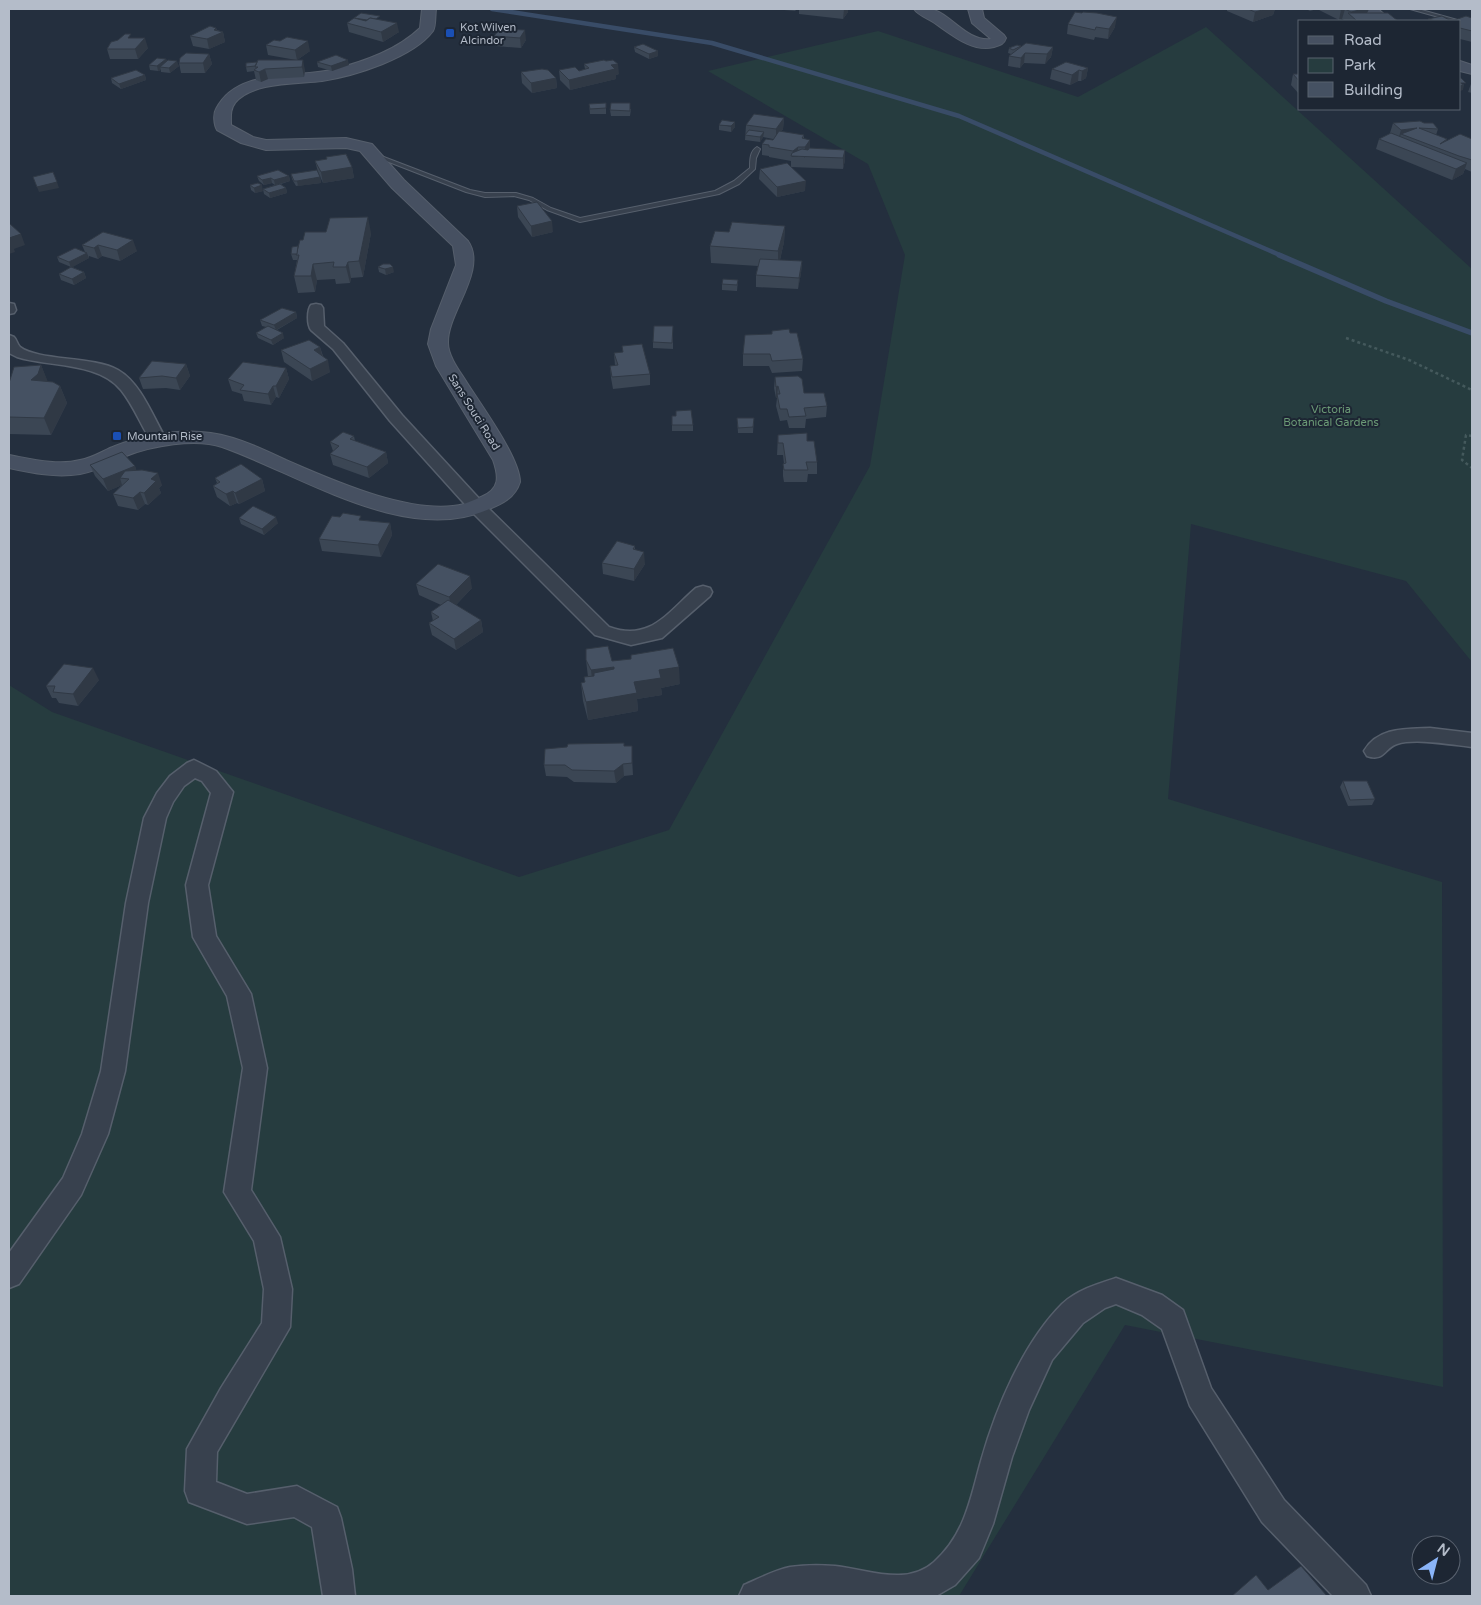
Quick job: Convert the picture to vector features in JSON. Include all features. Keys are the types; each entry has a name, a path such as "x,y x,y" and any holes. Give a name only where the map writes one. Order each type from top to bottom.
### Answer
{"main road":[{"name":"Sans Souci Road","path":"9,462 51,468 82,467 140,444 158,439 202,437 224,441 353,495 392,506 438,513 456,513 478,508 502,494 508,485 510,475 504,460 446,366 438,344 440,329 466,265 462,245 398,184 366,147 346,143 266,145 247,140 223,127 221,119 226,103 240,91 273,80 327,75 350,69 407,46 427,29 429,9"},
{"path":"921,9 973,42 986,44 998,41 999,38 977,20 975,9"},
{"path":"1370,9 1384,20"}],"street":[{"path":"316,308 316,328 338,346 396,418 478,508 602,631 631,639 655,634 703,592"},
{"path":"9,340 16,351 35,357 92,366 112,372 122,380 158,439"},
{"path":"1374,751 1392,737 1430,735 1472,740"},
{"path":"9,1275 72,1186 95,1134 113,1071 137,903 155,818 164,799 177,781 194,768 209,776 222,792 197,885 205,937 239,994 255,1068 237,1192 267,1237 278,1289 276,1327 231,1398 202,1449 200,1491 246,1509 297,1502 326,1518 339,1596"},
{"path":"755,1596 789,1583 835,1582 890,1591 918,1589 944,1574 968,1546 978,1524 997,1457 1016,1406 1042,1350 1073,1313 1097,1297 1116,1291 1152,1305 1173,1320 1200,1396 1273,1511 1355,1596"}],"lane":[{"path":"1413,9 1454,20"},
{"path":"373,155 468,191 485,195 514,194 531,199 548,209 580,220 717,193 734,186 744,178 753,168 753,158 757,149"}],"path":[{"path":"1346,338 1409,360 1472,390"},
{"path":"1472,436 1466,435 1462,460 1472,468"}],"green space":[{"name":"Victoria Botanical Gardens","path":"1206,27 1472,269 1472,662 1406,581 1191,524 1168,799 1442,882 1443,1387 1125,1325 959,1596 9,1596 9,685 52,712 519,877 669,830 870,466 905,255 868,164 708,71 878,31 1078,97"}],"building":[{"path":"1248,9 1266,9 1255,12"},
{"path":"1345,9 1364,9 1351,12"},
{"path":"1075,12 1097,13 1117,17 1109,29 1096,27 1095,30 1068,24"},
{"path":"361,13 380,16 376,19 370,18 367,20 354,18"},
{"path":"1348,13 1388,13 1397,20 1356,20"},
{"path":"1442,16 1449,20 1432,20 1428,19"},
{"path":"1466,16 1472,18 1472,31 1461,28 1461,20 1455,20"},
{"path":"354,18 366,21 370,18 397,23 381,32 347,23"},
{"path":"210,26 216,28 214,30 223,32 207,39 190,36"},
{"path":"500,29 525,30 520,38 494,36"},
{"path":"125,34 131,34 128,38 145,38 135,49 107,49 111,42 118,40"},
{"path":"287,37 308,41 295,50 266,45 274,40 280,41"},
{"path":"1026,43 1053,47 1047,54 1025,53 1021,58 1009,56"},
{"path":"643,44 658,51 649,54 634,47"},
{"path":"1017,45 1021,46 1013,50 1009,48"},
{"path":"186,53 209,54 203,63 179,63 180,58"},
{"path":"336,55 348,60 331,66 317,62"},
{"path":"157,58 166,59 157,66 149,65"},
{"path":"168,60 177,61 169,68 160,67"},
{"path":"258,60 303,60 302,67 265,69 259,72 254,70 258,67 255,67"},
{"path":"613,60 618,64 611,65 615,69 569,80 559,70 575,67 579,71 589,68 584,64"},
{"path":"257,62 255,66 246,67 246,63"},
{"path":"1066,62 1088,68 1082,71 1079,70 1072,75 1052,69"},
{"path":"136,70 145,75 119,84 111,78"},
{"path":"548,70 556,78 531,83 521,72"},
{"path":"606,103 606,108 590,109 589,104"},
{"path":"611,103 630,103 630,111 610,110"},
{"path":"754,114 784,118 776,129 746,125"},
{"path":"722,120 735,122 731,126 719,125"},
{"path":"1420,121 1433,123 1438,129 1419,128 1447,139 1440,144 1460,134 1472,139 1472,160 1401,134 1417,128 1401,130 1393,123"},
{"path":"749,130 764,132 760,137 745,135"},
{"path":"779,131 804,135 802,138 810,140 805,147 798,147 793,151 762,144 766,139 773,140"},
{"path":"1391,133 1467,163 1456,169 1379,139"},
{"path":"809,148 845,150 843,158 791,156 792,153 802,149 808,150"},
{"path":"346,154 352,167 321,172 315,161 327,159 326,157"},
{"path":"787,163 806,181 777,187 760,169"},
{"path":"278,170 289,176 274,180 271,178 262,180 257,176"},
{"path":"317,170 320,177 297,181 294,181 291,174"},
{"path":"53,172 57,182 37,187 33,177"},
{"path":"258,183 262,185 254,188 250,185"},
{"path":"280,184 286,188 269,193 263,189"},
{"path":"537,202 552,221 531,226 517,206"},
{"path":"368,217 359,261 348,262 346,267 333,267 334,262 313,264 311,276 294,276 299,255 296,255 300,240 303,240 305,232 326,232 330,218"},
{"path":"732,222 785,226 778,251 710,246 715,231 729,232"},
{"path":"9,223 21,234 9,238"},
{"path":"103,232 133,240 117,250 98,245 94,248 82,245"},
{"path":"298,246 297,254 291,254 292,247"},
{"path":"75,248 87,253 69,262 57,257"},
{"path":"760,259 802,261 799,278 756,275"},
{"path":"383,264 390,264 393,267 385,269 378,267"},
{"path":"71,267 84,272 72,279 59,274"},
{"path":"723,279 738,280 737,285 722,284"},
{"path":"282,308 296,312 274,325 260,320"},
{"path":"268,326 283,333 271,340 256,333"},
{"path":"654,326 673,326 672,343 653,342"},
{"path":"789,329 790,333 797,333 803,359 772,361 770,354 743,354 745,335 772,334 772,331"},
{"path":"309,340 320,347 314,350 328,360 310,369 281,350"},
{"path":"642,344 650,374 612,377 610,366 618,365 614,353 623,352 622,346"},
{"path":"152,361 186,364 176,378 162,376 139,378"},
{"path":"243,362 286,368 276,386 273,386 268,394 240,390 244,385 228,379"},
{"path":"41,365 38,374 31,380 53,382 60,386 44,418 9,417 9,383 14,367"},
{"path":"798,376 802,379 804,393 824,393 827,406 804,408 806,416 789,417 787,409 780,409 777,394 780,394 778,386 776,387 775,377"},
{"path":"691,410 693,425 672,425 672,416 676,416 676,411"},
{"path":"737,418 754,418 753,427 738,428"},
{"path":"343,432 354,436 350,439 386,452 367,467 330,454 339,446 330,442"},
{"path":"807,433 807,441 814,441 817,462 806,462 808,470 784,470 783,464 786,463 783,443 778,443 778,435"},
{"path":"122,452 135,466 103,479 90,465"},
{"path":"241,464 262,479 235,493 233,491 226,494 213,486 220,482 215,478"},
{"path":"142,470 158,473 151,479 156,481 144,493 140,492 133,498 113,494 129,479 120,478 125,471"},
{"path":"253,506 276,517 262,529 239,518"},
{"path":"343,513 361,516 359,520 390,523 378,545 319,539 332,516 340,517"},
{"path":"617,541 635,546 633,549 644,552 634,569 602,563"},
{"path":"438,564 470,576 449,597 416,584"},
{"path":"448,600 481,620 454,639 429,623 439,617 431,612"},
{"path":"608,646 612,661 631,659 631,655 673,648 679,667 659,670 661,678 634,682 637,693 586,702 581,683 585,682 584,677 594,676 594,673 614,669 614,667 591,670 586,660 586,649"},
{"path":"64,664 93,668 73,694 53,692 55,686 46,686"},
{"path":"624,743 624,746 632,746 632,763 623,764 614,771 572,770 565,765 544,765 545,749 567,747 568,744"},
{"path":"1343,781 1367,781 1375,799 1350,800"},
{"path":"1301,1566 1327,1596 1232,1596 1256,1575 1268,1590"}],"waterway":[{"path":"492,9 712,43 959,116 1282,256"},
{"path":"1279,255 1386,301 1472,333"}],"place":[{"name":"Kot Wilven Alcindor","path":"450,33"},
{"name":"Mountain Rise","path":"117,436"}]}
